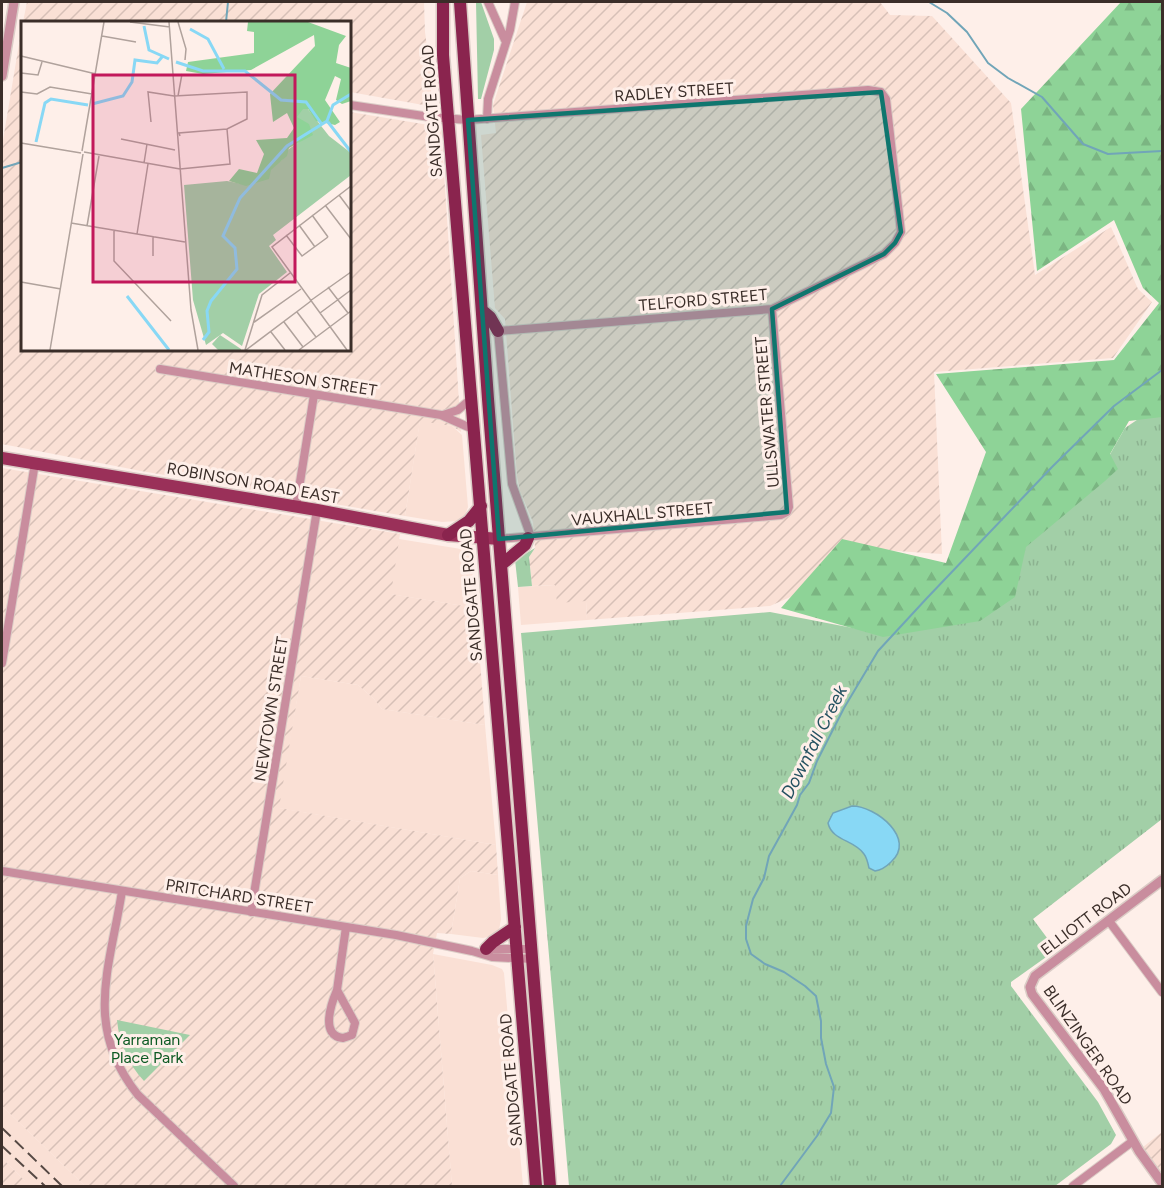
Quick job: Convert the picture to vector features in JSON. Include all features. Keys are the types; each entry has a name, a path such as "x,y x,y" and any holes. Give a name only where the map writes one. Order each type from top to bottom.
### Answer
{"highway":[{"name":"SANDGATE ROAD","path":"443,2 443,55 448,119 537,1186"},
{"name":"SANDGATE ROAD","path":"460,2 499,539 550,1186"},
{"path":"483,311 490,317 498,331"},
{"path":"448,535 469,521 481,506"},
{"path":"501,565 530,538"},
{"path":"486,949 515,927"}],"main road":[{"name":"ROBINSON ROAD EAST","path":"2,458 317,510 448,535 499,539"}],"street":[{"path":"2,76 14,2"},
{"path":"488,2 505,40"},
{"path":"487,120 488,99 512,21 515,2"},
{"name":"RADLEY STREET","path":"351,105 448,119 487,120 868,90 881,92 886,103 901,232 895,243"},
{"name":"TELFORD STREET","path":"498,331 772,309 884,255 895,243"},
{"name":"ULLSWATER STREET","path":"772,309 789,507 786,512"},
{"path":"498,331 512,484 530,538"},
{"name":"MATHESON STREET","path":"160,369 441,415 475,430"},
{"path":"296,507 314,395"},
{"path":"441,415 458,410 472,398"},
{"path":"2,663 35,463"},
{"name":"NEWTOWN STREET","path":"251,912 317,510"},
{"name":"VAUXHALL STREET","path":"499,539 781,515 786,512"},
{"name":"PRITCHARD STREET","path":"2,871 346,927 472,951 492,957 532,954"},
{"name":"ELLIOTT ROAD","path":"1030,983 1035,976 1162,880"},
{"path":"122,891 105,999 106,1028 113,1055 120,1070 138,1095 234,1186"},
{"path":"1109,921 1162,992"},
{"path":"337,990 355,1023 352,1035 344,1038 333,1035 329,1027 346,927"},
{"name":"PRITCHARD STREET","path":"472,951 480,948 517,955"},
{"name":"BLINZINGER ROAD","path":"1030,983 1032,994 1104,1089 1133,1141 1162,1183"},
{"path":"1073,1186 1133,1141"}],"highlighted area":[{"path":"881,92 901,232 895,243 884,254 772,309 787,512 499,539 468,120"}],"shaded area":[{"path":"27,2 424,2 425,32 432,84 429,106 351,92 351,21 23,21"},
{"path":"527,2 880,2 890,15 932,16 1011,103 1035,275 1111,227 1138,289 1152,302 1113,358 934,372 942,554 866,549 813,587 770,606 587,620 586,601 557,603 555,585 532,586 529,556 535,548 533,522 520,491 517,476 505,319 495,308 481,135 496,133 493,105"},
{"path":"21,32 21,351 351,351 351,112 441,127 461,432 452,426 420,421 405,516 141,471 2,444 2,146"},
{"path":"420,420 452,426 462,435 468,507 465,515 458,521 442,522 405,516"},
{"path":"2,468 400,534 391,594 476,608 485,725 382,709 358,685 301,676 279,808 496,845 498,875 471,871 460,878 451,934 437,933 433,954 452,1186 85,1186 2,1106"},
{"path":"399,539 461,549 468,553 471,560 476,608 390,594"},
{"path":"556,585 586,601 587,620 521,625 518,587"},
{"path":"301,676 358,685 382,709 485,725 496,845 278,808"},
{"path":"471,871 498,875 501,919 499,930 493,936 483,938 451,934 460,878"},
{"path":"433,954 492,965 502,969 504,973 523,1186 452,1186"},
{"path":"2,1106 85,1186 22,1186 25,1181 2,1158"},
{"path":"1162,1132 1162,1173 1143,1147"},
{"path":"2,1158 30,1186 2,1186"}],"green space":[{"path":"476,2 481,2 494,39 494,50 481,99 478,99"},
{"path":"1121,2 1162,2 1162,417 1129,421 1110,454 1118,469 1026,547 1015,597 980,621 883,637 781,608 842,539 946,563 986,452 936,374 1114,360 1159,303 1143,288 1114,220 1037,271 1021,109"},
{"path":"1162,403 1162,819 1033,919 1056,950 1011,982 1011,986 1098,1102 1116,1135 1111,1144 1055,1186 569,1186 521,633 770,612 889,635 1017,528 1091,488 1125,428"},
{"path":"535,548 529,557 532,586 518,587 515,560"},
{"name":"Yarraman Place Park","path":"117,1020 190,1035 144,1081 133,1068 125,1053"}],"water":[{"path":"852,806 862,807 882,818 896,834 899,844 898,853 886,867 875,871 869,868 866,857 860,849 830,829 828,823 833,813"}],"waterway":[{"path":"226,21 228,2"},
{"path":"929,2 947,13 967,32 988,63 1008,78 1042,97 1083,144 1108,154 1162,151"},
{"path":"2,168 21,162"},
{"name":"Downfall Creek","path":"780,1186 831,1113 834,1087 826,1064 816,996 784,972 765,964 751,954 746,939 746,926 753,899 764,878 769,856 797,805 800,795 809,783 817,761 844,708 878,651 1052,467 1114,406 1162,370"}],"railway":[{"path":"2,1128 62,1186"},
{"path":"2,1146 45,1186"}]}
